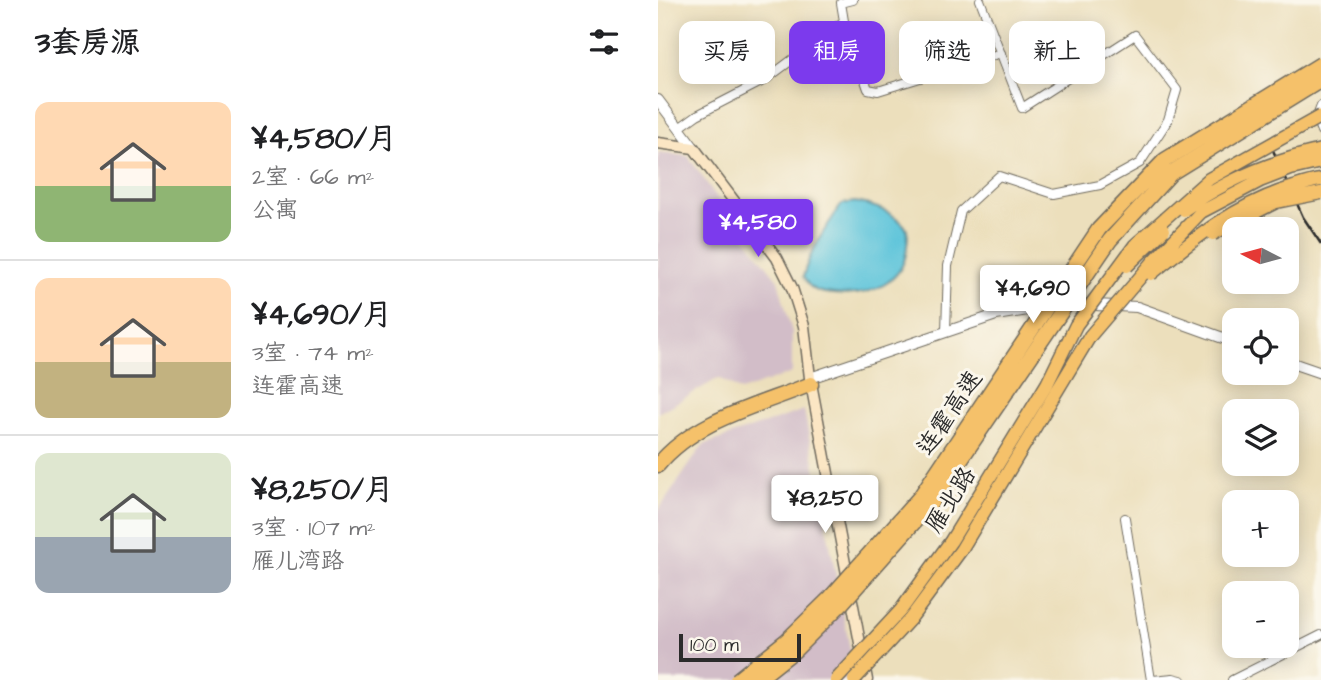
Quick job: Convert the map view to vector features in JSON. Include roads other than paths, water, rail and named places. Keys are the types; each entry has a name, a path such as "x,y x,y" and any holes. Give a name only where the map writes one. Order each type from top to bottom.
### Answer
{"highway":[{"name":"连霍高速","path":"737,680 786,641 831,597 920,497 1099,229 1165,160 1321,64"},
{"name":"连霍高速","path":"757,680 795,649 842,603 931,503 1110,240 1171,173 1321,79"},
{"path":"1100,292 1135,245 1209,179 1321,116"},
{"path":"1100,292 1186,208 1258,170 1294,156 1321,150"},
{"path":"1128,292 1202,212 1260,181 1291,169 1321,162"},
{"path":"1128,292 1202,232 1236,210 1274,192 1321,180"},
{"path":"1128,292 1203,240 1240,219 1276,202 1321,193"},
{"name":"雁北路","path":"836,680 901,610 951,541 1047,384 1076,325 1100,292"},
{"name":"雁北路","path":"854,680 910,619 961,550 1090,337 1128,292"},
{"path":"658,451 687,429 717,413 810,381"},
{"path":"658,465 667,454 702,428 810,381"}],"main road":[{"path":"658,142 694,148 777,258 792,288 804,326 810,381 830,474 867,680"}],"street":[{"path":"844,21 841,3 853,0"},
{"path":"946,331 948,266 961,211 999,176 1054,194 1100,185 1140,163 1168,120 1177,90 1135,35 1022,108 980,0"},
{"path":"866,84 868,89 878,91 1001,53"},
{"path":"680,128 697,115 765,80 789,62"},
{"path":"658,100 694,148"},
{"path":"1321,106 1316,119 1321,131"},
{"path":"810,381 835,368 996,315 1074,303 1137,307 1222,338"},
{"path":"1299,365 1321,373"},
{"path":"1125,518 1152,680 1181,680"},
{"path":"1232,680 1321,635"}],"water":[{"path":"855,202 881,209 904,225 908,238 905,259 892,279 871,291 847,295 819,292 803,277 810,257 842,204"}],"railway":[{"path":"1272,148 1303,217 1321,244"}]}
